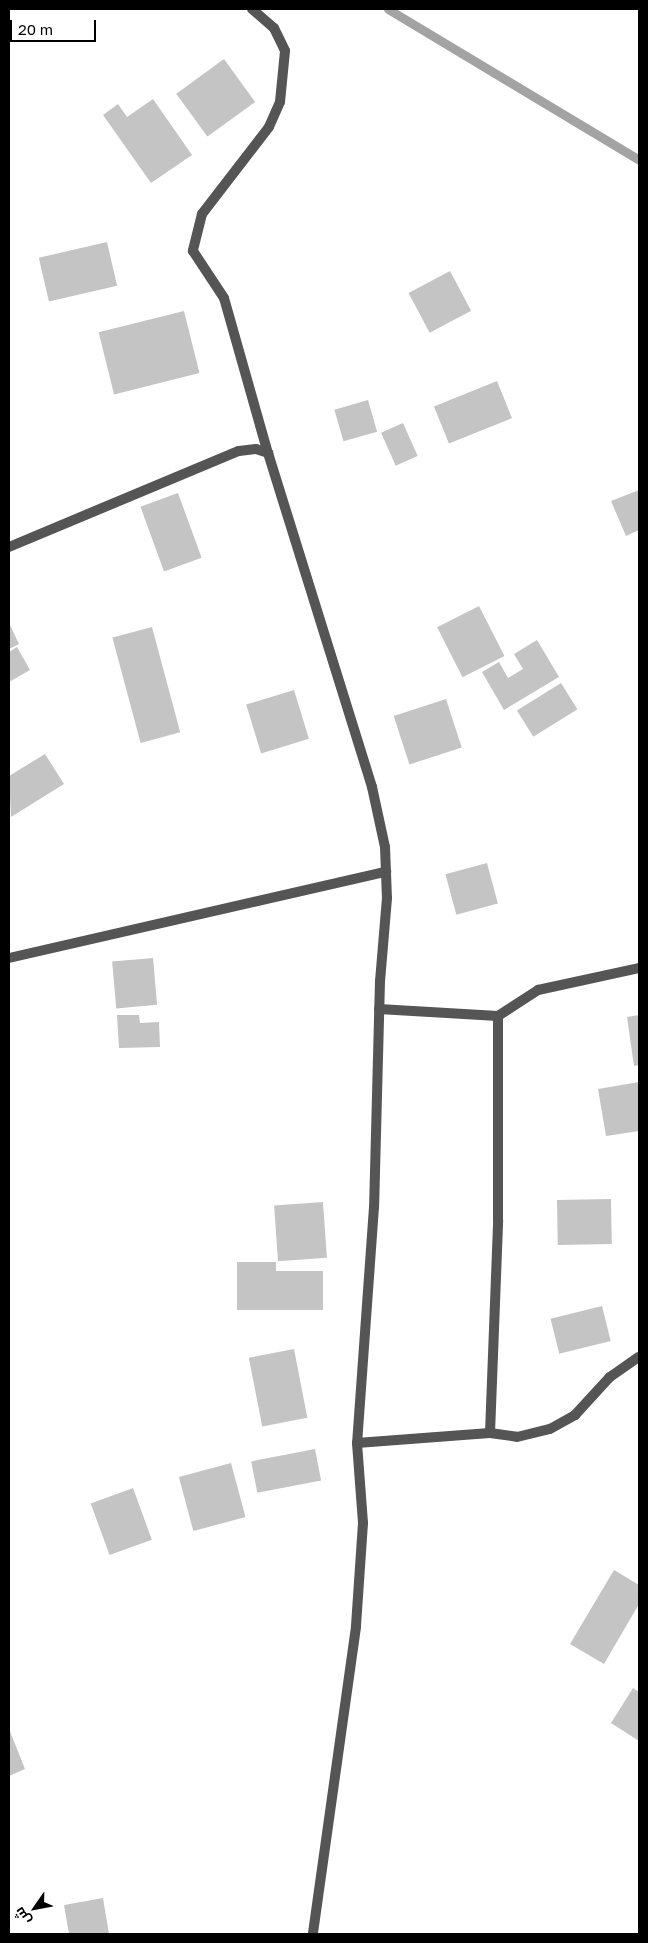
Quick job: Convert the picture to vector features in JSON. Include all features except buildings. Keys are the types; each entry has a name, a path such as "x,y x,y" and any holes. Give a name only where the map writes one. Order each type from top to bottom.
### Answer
{"street":[{"path":"252,9 274,28 285,51 280,102 269,127 202,214 193,251 224,298 268,453 372,787 385,847 386,872 379,1009 374,1207 357,1443 363,1523 357,1619 313,1934"},
{"path":"9,547 239,450 256,449 268,453"},
{"path":"9,958 386,872"},
{"path":"379,1009 498,1016 538,990 639,968"},
{"path":"490,1433 498,1230 498,1016"},
{"path":"357,1443 490,1433 517,1436 550,1430 574,1415 610,1377 639,1356"}],"waterway":[{"path":"388,9 639,160"}]}
